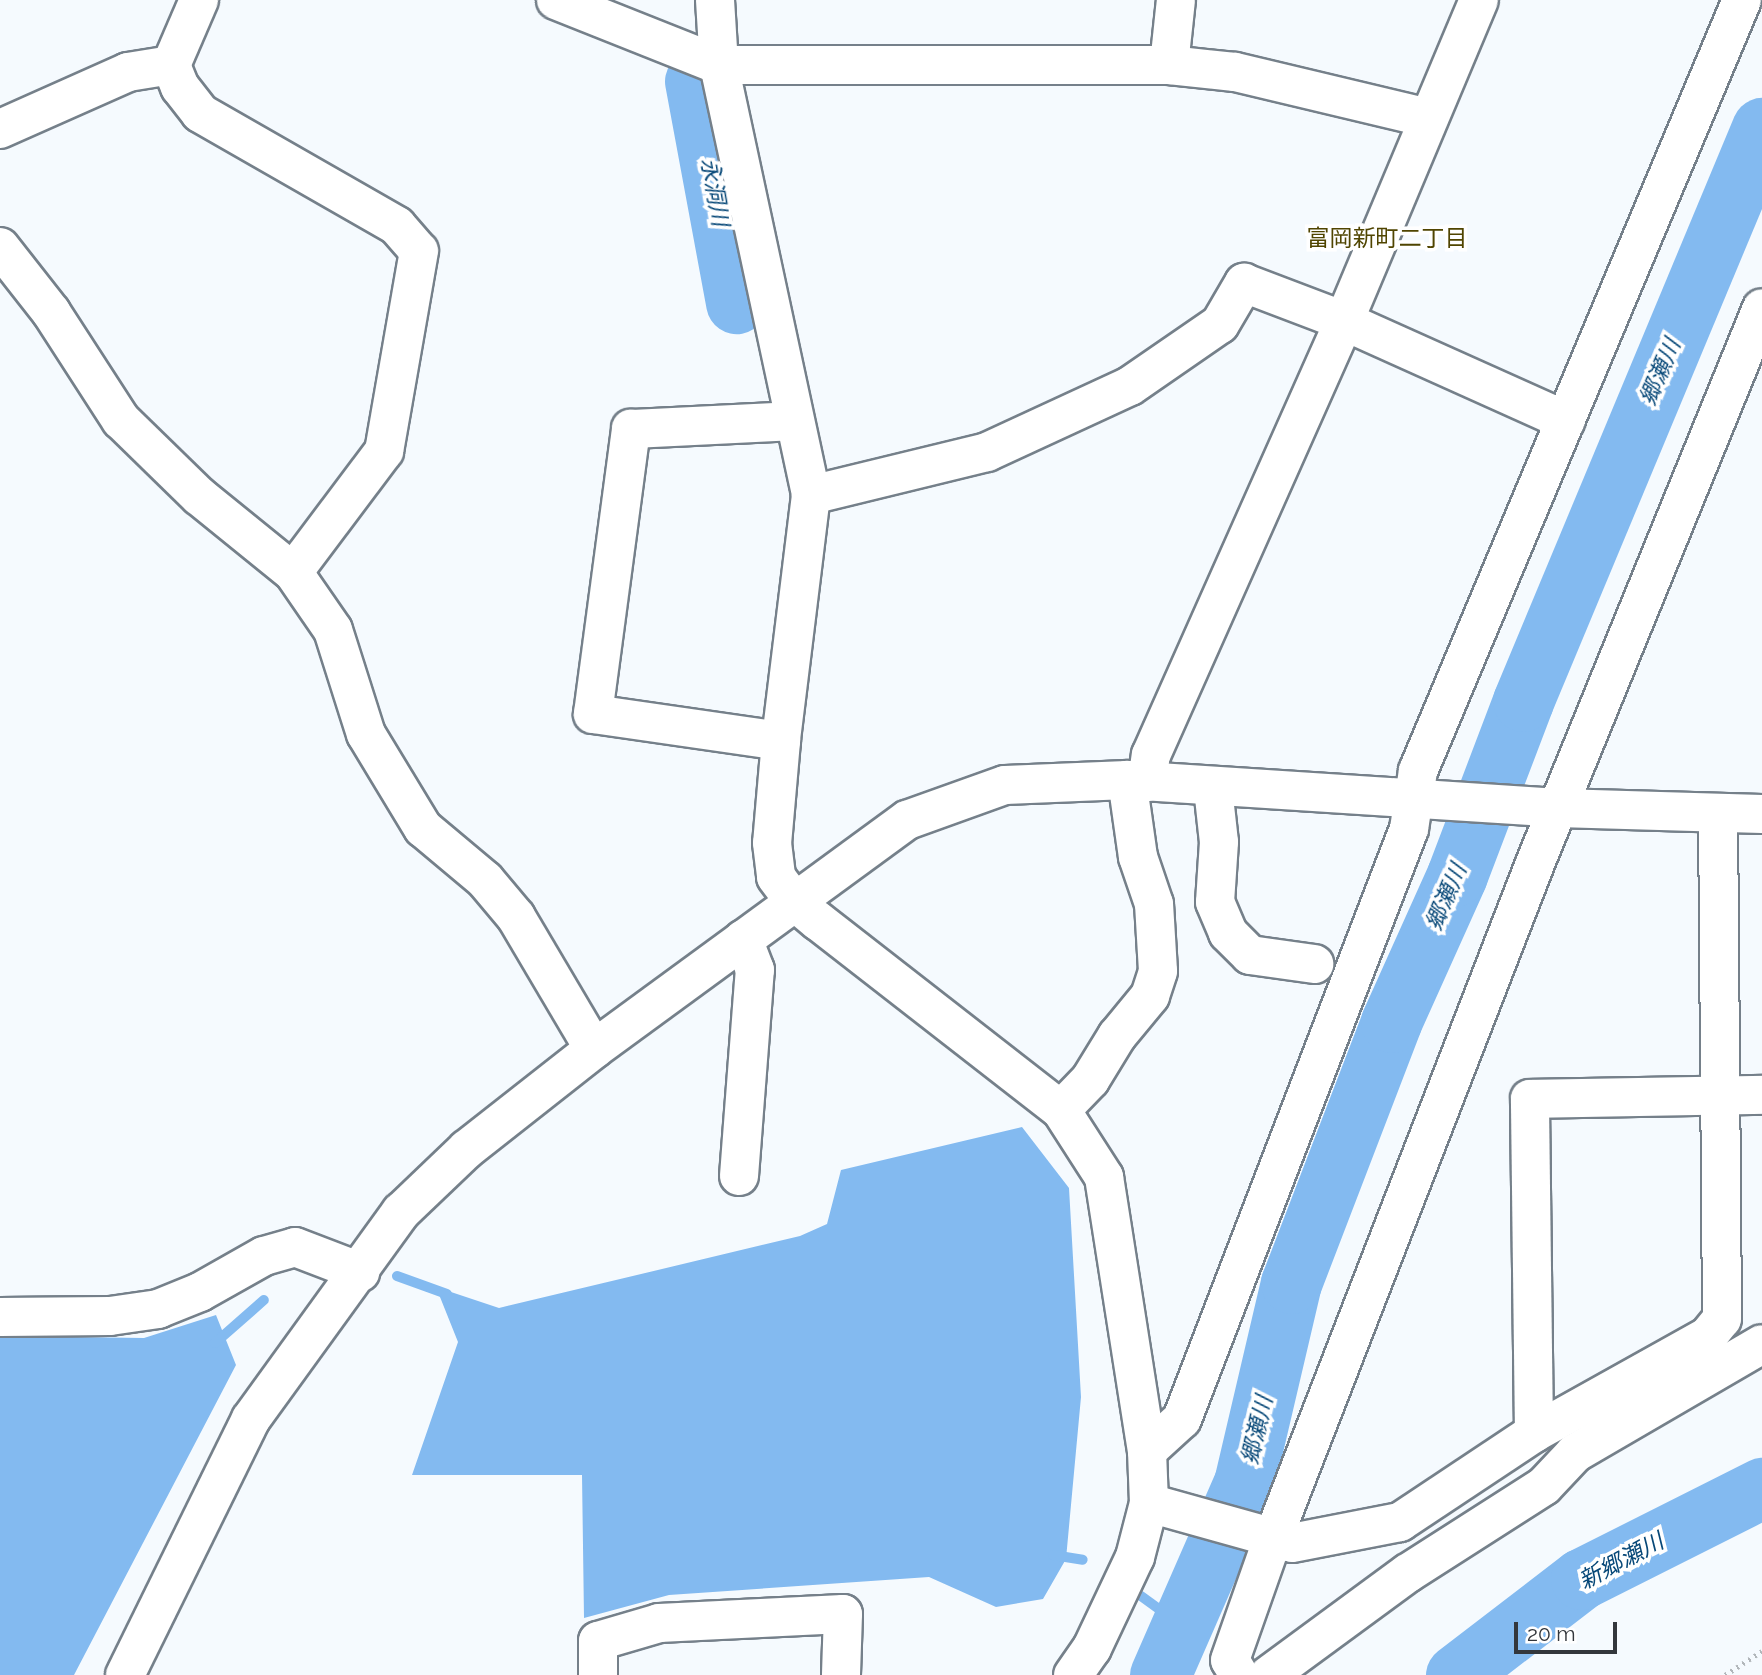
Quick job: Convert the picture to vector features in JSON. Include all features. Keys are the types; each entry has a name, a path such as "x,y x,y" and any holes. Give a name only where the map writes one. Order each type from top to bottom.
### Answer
{"street":[{"path":"199,0 171,65 180,87 200,113 397,226 419,251 384,451 293,572"},
{"path":"556,0 719,65 1168,65 1235,72 1428,117"},
{"path":"715,0 719,65 792,421 811,495 781,741 772,844 776,877 795,902 1061,1110 1104,1177 1158,1506 1092,1648 1073,1675"},
{"path":"1168,65 1176,0"},
{"path":"1061,1110 1090,1080 1117,1035 1150,996 1158,971 1154,904 1139,857 1137,781 1152,755 1344,321 1479,0"},
{"path":"1147,1451 1182,1419 1409,829 1411,798 1418,771 1742,0"},
{"path":"0,129 128,72 171,65"},
{"path":"0,247 51,312 121,420 199,496 293,572 333,630 366,734 423,828 485,880 516,917 594,1049"},
{"path":"811,495 987,452 1130,386 1220,324 1244,283 1344,321 1566,421"},
{"path":"1239,1675 1230,1660 1273,1538 1558,808 1762,308"},
{"path":"781,741 593,714 631,429 792,421"},
{"path":"125,1675 251,1419 401,1212 439,1176 594,1049 907,820 1005,785 1137,781 1213,788 1558,808 1762,814"},
{"path":"1213,788 1219,842 1216,902 1228,933 1250,955 1314,964"},
{"path":"1158,1506 1292,1543 1400,1522 1534,1433 1709,1336 1722,1319 1718,813"},
{"path":"739,1175 755,970 743,939"},
{"path":"1534,1433 1530,1099 1762,1095"},
{"path":"0,1317 110,1316 158,1309 264,1256 295,1247 360,1272"},
{"path":"1269,1675 1408,1573 1544,1486 1575,1453 1762,1344"},
{"path":"598,1675 598,1641 659,1623 843,1614 841,1675"}],"path":[{"path":"1725,1675 1762,1651"}],"water":[{"path":"1022,1127 1069,1188 1081,1397 1066,1559 1043,1599 996,1607 929,1577 669,1595 584,1618 582,1475 412,1475 458,1342 436,1287 499,1308 800,1236 827,1224 841,1170"},
{"path":"216,1315 236,1365 74,1675 0,1675 0,1336 144,1338"}],"waterway":[{"name":"永洞川","path":"695,81 736,303"},
{"name":"郷瀬川","path":"1160,1675 1244,1483 1291,1283 1391,1022 1457,875 1523,701 1762,128"},
{"path":"397,1276 447,1294"},
{"path":"215,1343 264,1300"},
{"name":"新郷瀬川","path":"1456,1675 1581,1579 1762,1488"},
{"path":"1053,1555 1083,1560"},
{"path":"1141,1596 1164,1613 1176,1643"}],"district":[{"name":"富岡新町二丁目","path":"1387,238"}]}
